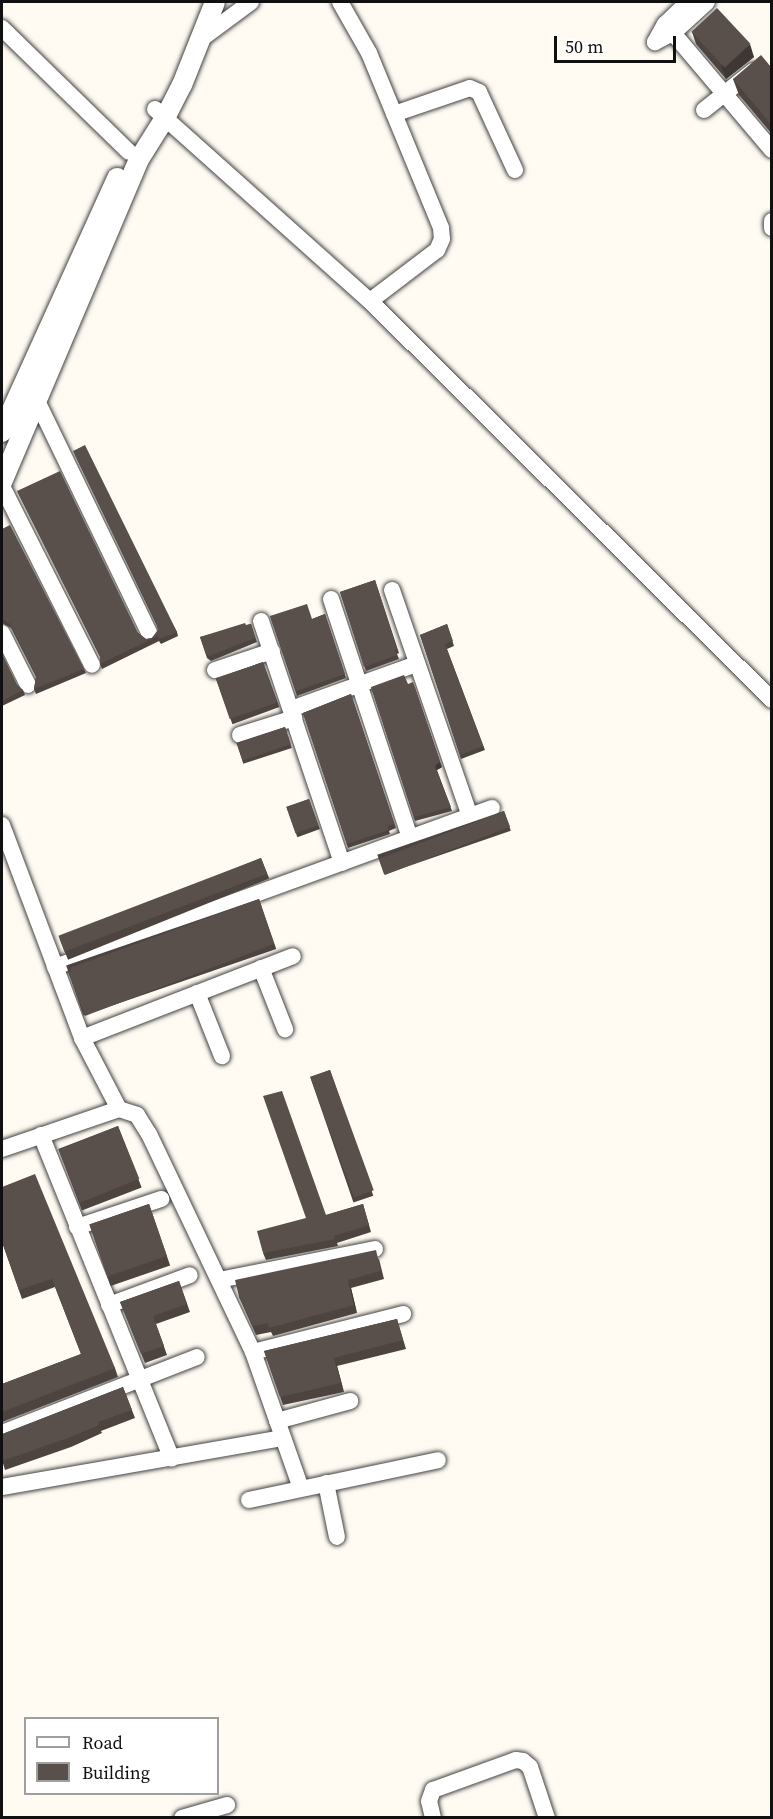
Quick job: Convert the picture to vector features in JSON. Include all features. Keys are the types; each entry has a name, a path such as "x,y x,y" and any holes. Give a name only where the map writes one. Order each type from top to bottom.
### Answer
{"street":[{"path":"92,665 2,484 160,113 204,2"},
{"path":"2,432 129,152 160,113 201,39 215,2"},
{"path":"201,39 251,2"},
{"path":"340,2 366,46 441,228 442,239 437,250 370,302"},
{"path":"688,2 665,24 655,42 673,33 707,2"},
{"path":"2,28 129,152"},
{"path":"673,33 771,150"},
{"path":"704,110 759,66"},
{"path":"394,114 470,88 479,92 515,170"},
{"path":"160,113 370,302 771,700"},
{"path":"771,221 771,228"},
{"path":"18,395 37,404 149,633"},
{"path":"392,590 470,816"},
{"path":"331,599 410,838"},
{"path":"261,621 342,863"},
{"path":"2,633 28,685"},
{"path":"215,670 272,651"},
{"path":"240,735 359,685 417,664"},
{"path":"55,967 492,808"},
{"path":"2,825 82,1038 118,1109"},
{"path":"82,1038 293,956"},
{"path":"261,968 285,1029"},
{"path":"197,993 222,1056"},
{"path":"2,1149 118,1109 137,1115 149,1134 253,1352 301,1488"},
{"path":"40,1135 172,1459"},
{"path":"77,1227 161,1198"},
{"path":"219,1280 375,1249"},
{"path":"109,1305 190,1275"},
{"path":"253,1352 403,1314"},
{"path":"2,1433 197,1357"},
{"path":"277,1421 350,1401"},
{"path":"2,1487 284,1441"},
{"path":"249,1500 438,1460"},
{"path":"326,1483 337,1537"},
{"path":"433,1818 429,1800 433,1790 516,1760 523,1761 530,1767 547,1818"},
{"path":"182,1818 227,1804"}],"building":[{"path":"717,8 750,44 725,68 691,32"},
{"path":"761,55 771,67 771,124 733,79"},
{"path":"85,445 177,632 159,639 158,636 100,664 100,656 17,491 60,471 138,633 146,639 152,638 158,630 157,624 73,451"},
{"path":"10,525 84,669 34,689 36,676 10,624 2,619 2,529"},
{"path":"375,580 397,655 364,667 340,592"},
{"path":"307,604 312,619 325,614 345,674 296,691 270,616"},
{"path":"245,623 246,625 251,624 255,638 209,656 206,654 200,637"},
{"path":"447,624 453,641 445,644 483,746 460,755 420,635"},
{"path":"2,654 17,685 23,690 2,701"},
{"path":"263,662 277,703 230,719 216,678"},
{"path":"404,675 408,684 413,682 440,762 435,766 451,807 414,817 371,687"},
{"path":"351,694 394,824 387,826 389,830 347,844 303,713"},
{"path":"285,727 291,744 243,761 237,744"},
{"path":"309,799 318,825 295,833 286,807"},
{"path":"504,811 510,827 385,875 379,859"},
{"path":"261,858 267,874 65,952 58,936"},
{"path":"259,899 274,944 85,1016 68,972 71,971 70,968"},
{"path":"330,1070 374,1190 354,1197 310,1077"},
{"path":"282,1091 326,1215 363,1204 369,1225 334,1236 335,1239 263,1253 257,1231 306,1218 263,1096"},
{"path":"118,1126 139,1179 80,1203 59,1150"},
{"path":"35,1174 115,1368 2,1412 2,1384 81,1354 52,1279 19,1290 2,1242 2,1187"},
{"path":"149,1204 167,1256 107,1277 89,1225"},
{"path":"376,1250 381,1271 348,1280 354,1305 269,1328 268,1323 253,1326 239,1297 235,1280"},
{"path":"179,1281 187,1304 153,1316 164,1346 141,1354 120,1302"},
{"path":"397,1319 403,1340 334,1358 341,1383 280,1397 264,1351"},
{"path":"123,1387 132,1410 98,1422 99,1425 68,1438 2,1461 2,1434"}]}
